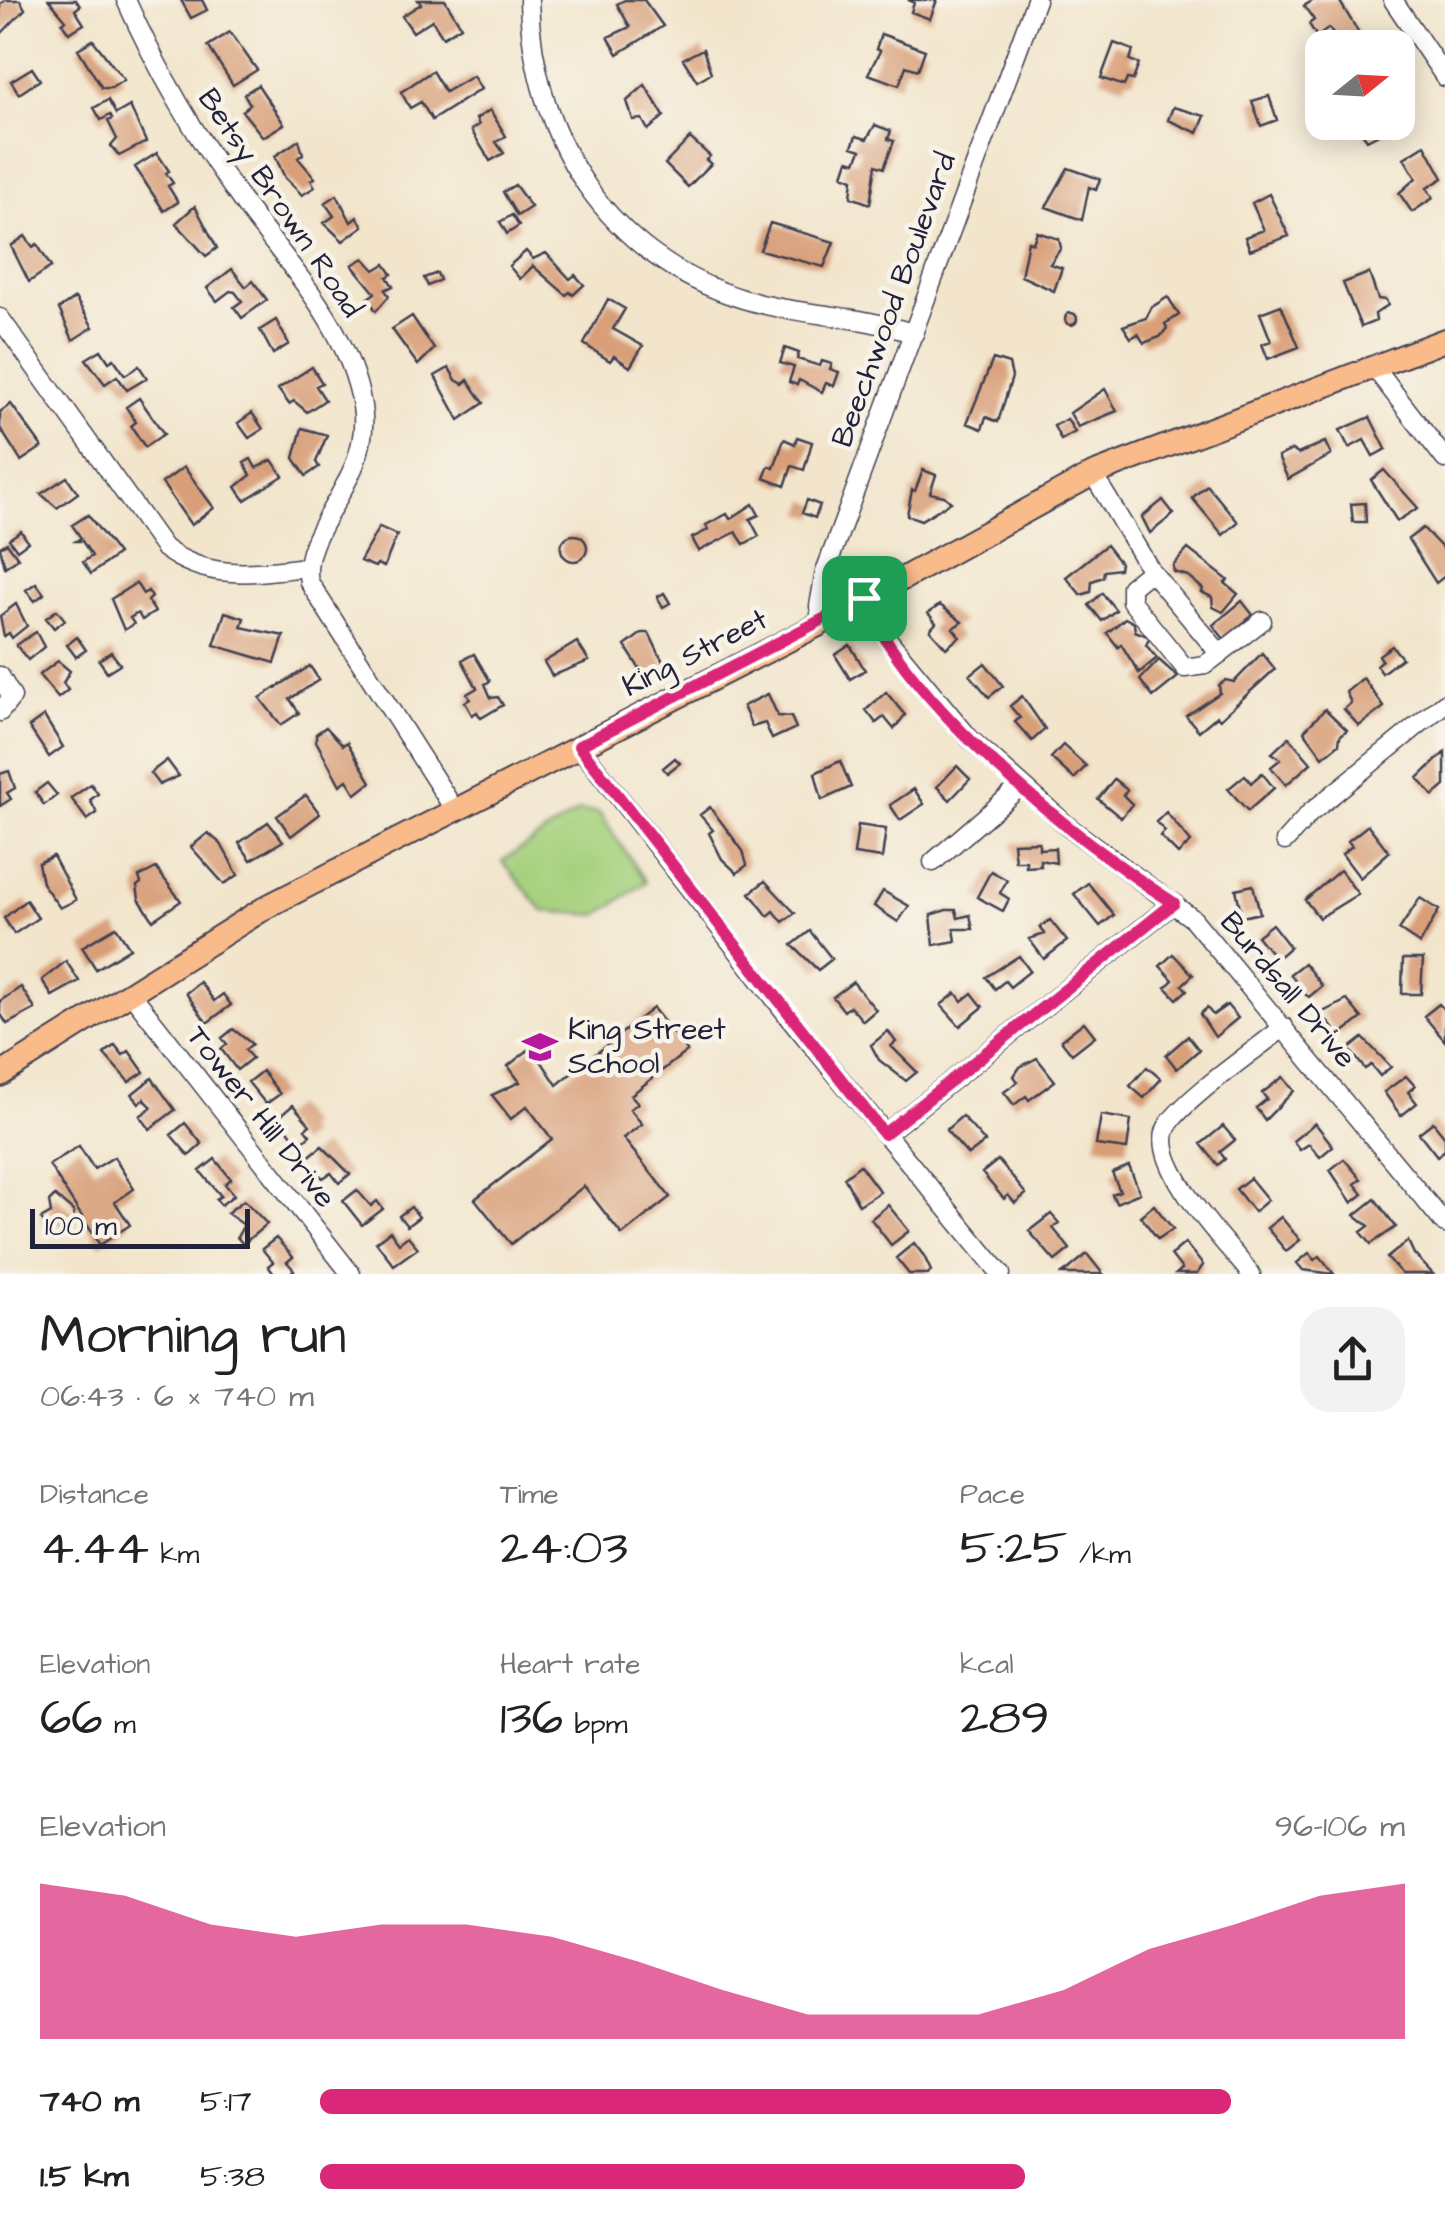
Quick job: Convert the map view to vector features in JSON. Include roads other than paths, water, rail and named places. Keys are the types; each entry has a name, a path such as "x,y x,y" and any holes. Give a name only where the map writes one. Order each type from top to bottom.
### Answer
{"main road":[{"name":"King Street","path":"0,1075 268,906 822,623 1093,474 1445,340"}],"street":[{"name":"Betsy Brown Road","path":"126,0 155,62 205,146 322,311 352,370 362,407 357,457 343,497 307,554 306,567"},
{"path":"528,0 536,75 558,138 576,172 610,218 638,244 702,284 744,300 914,334"},
{"name":"Beechwood Boulevard","path":"822,623 819,606 826,572 997,94 1036,0"},
{"path":"1393,0 1445,77"},
{"path":"0,318 164,548 179,560 215,573 306,567 323,607 454,809"},
{"path":"1374,367 1445,460"},
{"path":"1093,474 1151,571 1220,654"},
{"path":"1151,571 1131,588 1131,602 1185,668 1197,668 1220,654 1262,621"},
{"name":"Burdsall Drive","path":"864,598 885,636 939,705 1021,786 1111,860 1174,903 1209,937 1445,1224"},
{"path":"0,676 12,697 0,712"},
{"path":"1285,842 1310,813 1445,703"},
{"path":"579,746 884,1134 1000,1274"},
{"path":"933,862 1021,786"},
{"path":"884,1134 1174,903"},
{"name":"Tower Hill Drive","path":"130,992 351,1274"},
{"path":"1252,1274 1168,1167 1164,1139 1174,1117 1284,1027"}],"place":[{"name":"King Street School","path":"540,1047"}]}
